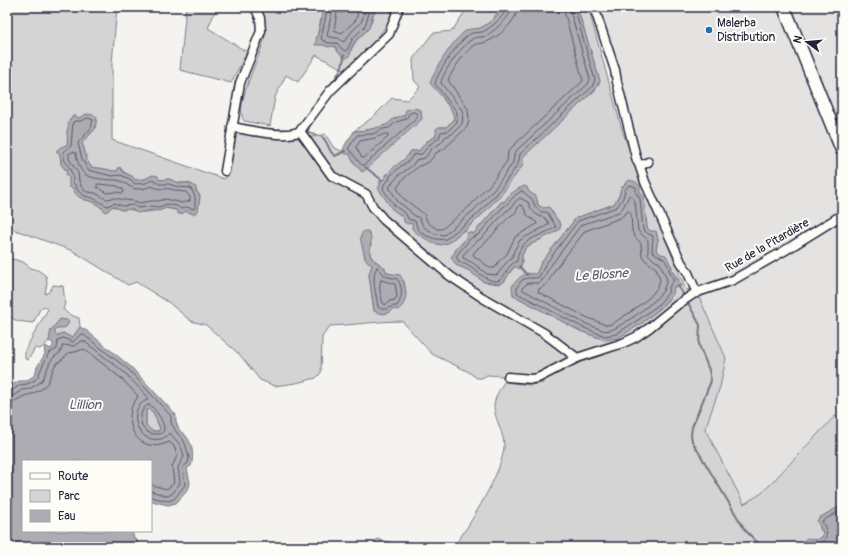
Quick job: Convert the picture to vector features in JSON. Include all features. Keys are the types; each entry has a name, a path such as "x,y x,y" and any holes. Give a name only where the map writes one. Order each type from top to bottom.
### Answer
{"main road":[{"path":"784,7 842,150"}],"street":[{"path":"225,170 240,83 261,31 260,18 255,7"},
{"path":"232,127 255,131 296,134 300,131 330,91 389,34 400,7"},
{"path":"594,7 615,70 639,164 696,293"},
{"path":"300,131 332,176 366,194 384,220 450,276 483,298 544,333 577,358"},
{"path":"639,164 642,165 648,162"},
{"name":"Rue de la Pitardière","path":"508,377 538,378 577,358 623,343 636,337 677,305 696,293 733,280 784,251 842,215"}],"shaded area":[{"path":"597,7 842,7 842,421 835,416 762,493 744,505 705,429 720,387 726,358 648,181 623,89"}],"green space":[{"path":"7,7 117,7 112,63 112,140 224,179 228,176 235,131 292,138 315,137 325,134 334,148 350,154 353,162 362,172 404,116 395,118 386,125 367,130 354,131 373,117 392,98 407,100 420,87 414,80 413,59 433,33 452,31 468,7 505,7 496,14 493,20 481,28 468,30 456,41 443,99 454,114 454,120 446,127 439,127 436,136 426,142 419,151 411,151 406,158 386,175 386,178 380,181 380,185 392,209 413,225 448,243 465,231 495,200 499,198 522,157 595,90 600,81 577,7 588,7 623,133 686,290 695,288 726,358 720,387 705,429 744,504 762,493 835,416 842,421 842,505 819,518 820,530 823,532 822,537 816,540 802,542 804,547 682,547 678,542 656,547 453,547 476,513 492,483 502,456 504,441 496,417 494,407 495,400 504,382 530,385 543,383 538,374 503,376 487,375 482,378 477,378 467,371 432,354 402,321 393,321 330,326 322,337 321,373 316,378 275,386 260,380 240,355 206,325 191,321 168,302 136,282 128,285 73,251 7,227","holes":["87,114 95,129 82,143 87,161 91,167 112,171 117,171 119,167 135,180 145,179 153,175 159,180 169,179 179,183 188,183 193,185 200,196 198,211 193,214 186,211 166,208 142,212 128,209 122,210 113,206 106,212 91,201 84,200 73,188 67,172 61,164 60,154 61,147 67,145 67,132 74,115 79,118","621,188 640,192 644,197 647,228 650,231 656,232 658,239 656,250 672,266 672,271 679,279 673,288 673,294 661,308 641,324 605,340 580,331 513,295 527,273 536,275 541,263 576,218 614,204 619,196","536,196 538,205 558,220 561,225 559,230 526,247 522,255 522,264 513,269 504,282 484,282 468,270 456,265 455,250 471,233 473,234 475,232 501,202","361,236 371,243 370,254 372,258 385,268 387,273 404,281 406,295 374,311 369,275 372,265 365,259"]},
{"path":"186,7 217,7 208,28 247,52 231,83 180,70"},
{"path":"261,7 321,7 323,9 316,39 323,45 335,46 338,52 344,57 350,55 354,45 369,27 375,7 394,7 380,35 368,49 345,70 316,55 298,82 286,75 275,97 270,126 244,121 242,114 242,104 245,92 265,35"},
{"path":"13,259 23,262 46,276 47,282 45,294 50,291 53,285 63,286 65,303 63,309 68,314 79,318 80,327 72,338 63,333 57,336 54,334 55,330 69,322 51,330 49,341 40,349 35,348 28,360 25,359 25,350 48,309 44,306 40,309 33,323 17,321 12,318 7,322 7,260"},
{"path":"148,409 153,412 160,429 159,431 152,431 146,425 146,411"},
{"path":"377,539 409,547 372,547"}],"water":[{"path":"321,7 375,7 369,28 356,40 351,48 350,55 346,59 338,52 335,46 328,47 323,45 315,45 323,14 323,9"},
{"path":"505,7 577,7 600,81 595,90 523,157 523,165 499,198 480,217 448,243 441,245 432,243 412,229 412,223 407,224 404,222 403,217 392,209 378,188 380,181 405,159 411,151 419,151 426,142 436,136 436,129 439,127 446,127 454,120 449,105 430,83 441,62 456,40 467,30 480,28 486,25"},
{"path":"414,108 421,110 422,119 363,172 355,164 350,154 345,154 343,151 354,131 367,130 386,125 395,118 404,116 406,110"},
{"path":"87,114 97,117 95,129 82,143 91,167 117,171 120,167 124,173 132,176 135,180 145,179 153,175 158,176 159,180 169,179 179,183 188,183 196,187 196,191 200,196 198,211 193,214 187,211 178,214 176,210 166,208 159,211 153,210 137,213 132,209 122,210 113,206 106,212 95,203 78,196 74,192 73,188 69,187 69,177 66,175 67,171 61,164 60,154 56,151 67,145 68,122 74,115 79,118"},
{"path":"629,180 636,182 640,186 640,192 644,197 647,227 650,231 656,231 658,239 656,250 661,254 666,255 672,271 681,286 677,288 674,286 673,294 660,308 641,324 618,338 605,340 580,331 513,295 512,286 525,275 536,274 541,263 576,218 614,204 619,196 621,188"},
{"path":"524,186 527,187 529,192 536,196 538,205 543,208 549,207 561,225 559,230 526,247 522,255 521,267 519,269 515,266 504,282 499,284 484,282 468,270 456,265 451,257 463,243 467,233 469,232 473,234 501,202 504,202 512,192"},
{"path":"364,231 368,231 371,237 370,254 372,259 384,268 387,273 400,275 402,279 406,294 402,307 398,310 394,309 389,313 384,314 374,311 369,275 372,265 365,259 361,241"},
{"name":"Lillion","path":"60,319 67,320 69,322 66,327 55,330 55,334 57,336 63,333 72,338 80,327 131,367 176,415 178,428 188,439 193,455 191,466 187,468 190,483 187,491 176,503 168,505 152,501 152,460 22,460 22,532 132,532 134,539 137,540 138,547 7,547 7,388 19,381 26,381 35,375 37,367 45,354 44,347 46,346 50,349 53,347 53,343 49,341 51,330","holes":["148,409 153,412 160,428 159,431 152,431 146,425 146,411"]},
{"path":"842,505 842,536 832,547 804,547 802,542 807,538 816,540 822,537 823,532 817,521 819,518"}],"waterway":[{"name":"Le Blosne","path":"327,89 341,69 344,55"},
{"name":"Le Blosne","path":"317,115 308,131 311,134 322,137 335,156 345,151"},
{"name":"Le Blosne","path":"365,167 382,180"},
{"name":"Le Blosne","path":"519,266 527,275"},
{"name":"Le Blosne","path":"678,286 685,297"},
{"name":"Le Blosne","path":"687,301 700,325 699,345 709,370 711,381 692,427 692,441 745,530 762,547"}],"place":[{"name":"Malerba Distribution","path":"709,30"}]}
